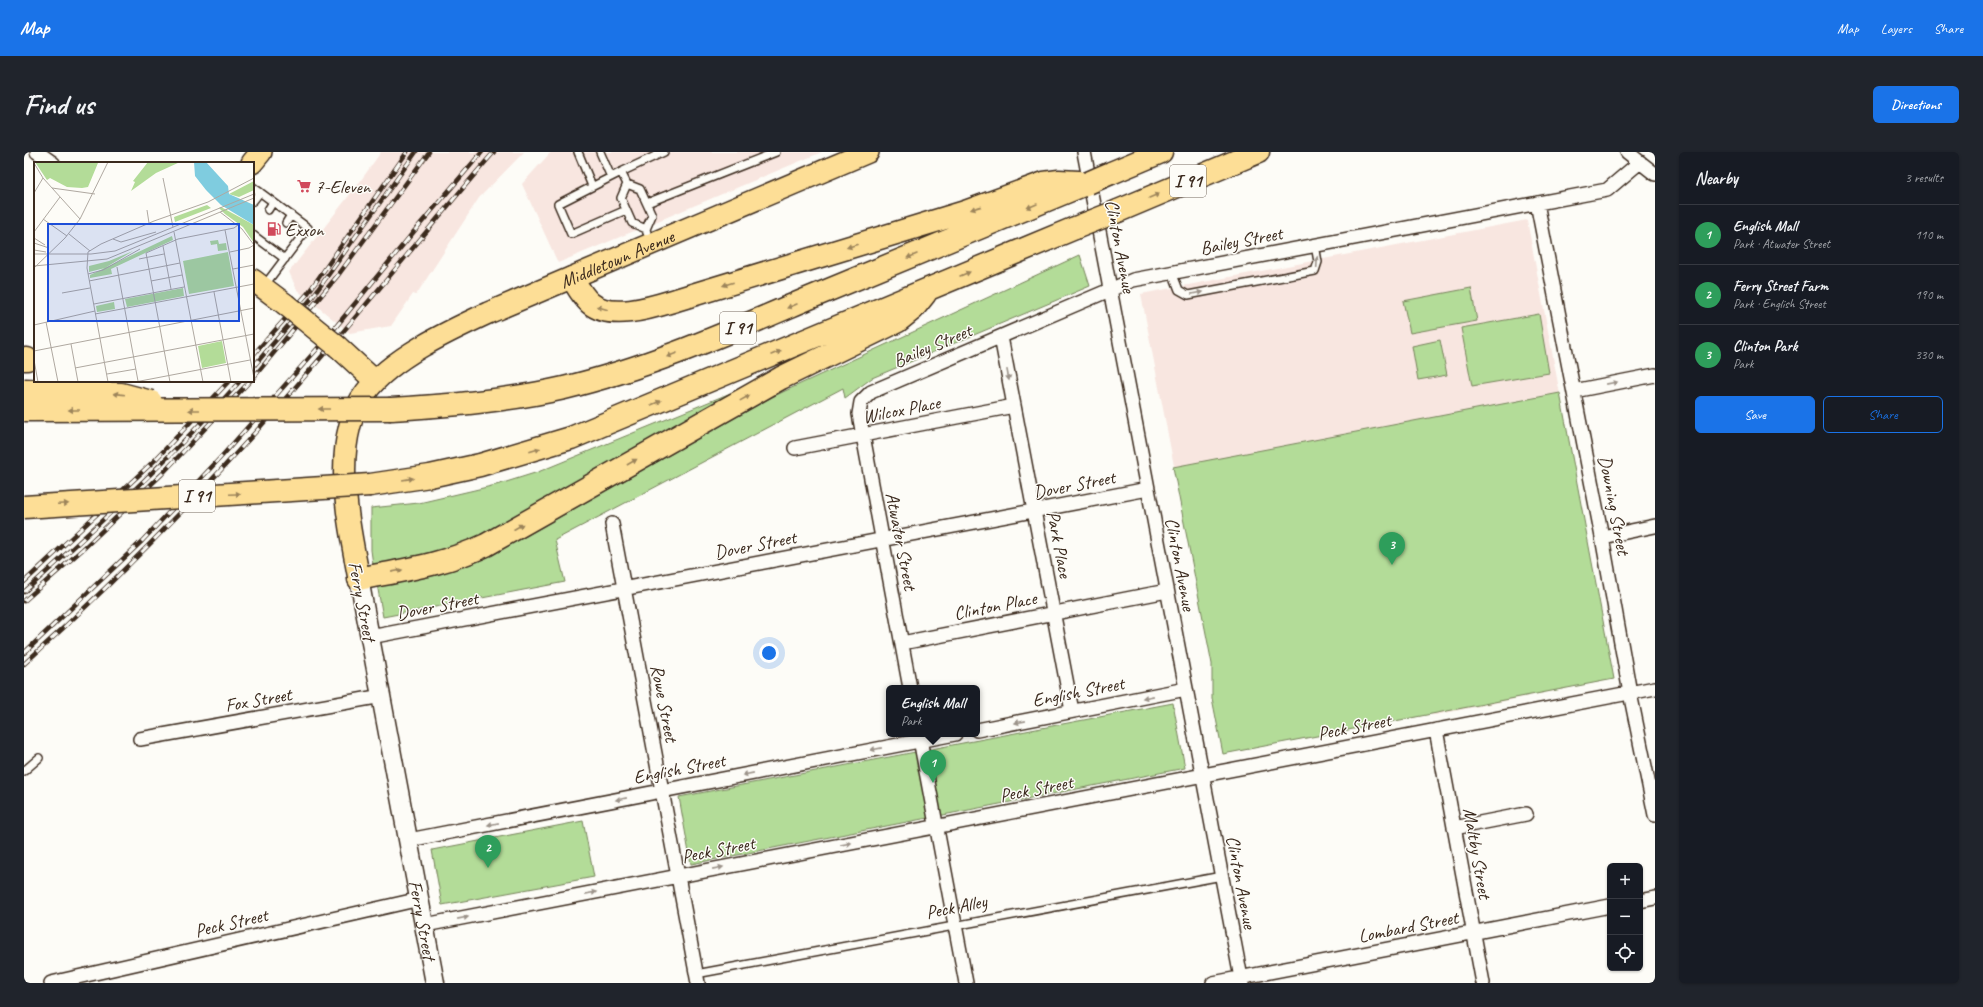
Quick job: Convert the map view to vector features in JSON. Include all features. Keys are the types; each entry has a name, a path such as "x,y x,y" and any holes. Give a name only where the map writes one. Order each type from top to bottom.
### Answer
{"highway":[{"name":"I 91","path":"24,410 391,409 458,405 514,398 562,388 610,376 708,341 1074,185 1111,173 1161,152"},
{"name":"I 91","path":"24,507 370,485 430,476 480,465 571,438 1258,152"},
{"path":"572,278 593,305 613,311 640,309 676,300 933,222 1044,183 1074,185"},
{"path":"359,579 441,562 486,544 781,378 898,321 913,308 929,289"},
{"path":"24,390 121,394 145,400 169,410"}],"main road":[{"path":"253,162 261,152"},
{"name":"Middletown Avenue","path":"375,381 391,368 455,329 572,278 649,237 868,152"},
{"path":"258,284 286,304 338,346 375,381"},
{"name":"Ferry Street","path":"375,381 365,392 355,409 349,426 346,470 347,504 359,579 436,983"},
{"path":"24,410 51,382"}],"street":[{"path":"37,152 52,162"},
{"name":"Clinton Avenue","path":"1084,152 1242,980"},
{"path":"1627,152 1655,174"},
{"name":"Bailey Street","path":"861,402 871,392 1133,280 1607,190 1640,162"},
{"name":"Downing Street","path":"1537,203 1602,537 1630,693 1655,815"},
{"name":"Park Place","path":"1001,336 1072,711"},
{"path":"1574,391 1655,375"},
{"name":"Atwater Street","path":"861,402 859,414 909,685"},
{"name":"Wilcox Place","path":"795,448 1014,406"},
{"name":"Dover Street","path":"370,637 1148,489"},
{"name":"Rowe Street","path":"612,524 697,978"},
{"path":"1602,537 1655,526"},
{"name":"Clinton Place","path":"902,643 1167,591"},
{"name":"Peck Street","path":"425,925 1655,688"},
{"name":"English Street","path":"980,729 1186,690"},
{"name":"Fox Street","path":"140,739 382,696"},
{"name":"Maltby Street","path":"1436,730 1483,983"},
{"path":"919,737 966,983"},
{"name":"English Street","path":"409,840 662,791 919,737"},
{"path":"1454,828 1526,814"},
{"name":"Peck Street","path":"51,983 420,898"},
{"path":"1643,900 1655,898"},
{"name":"Lombard Street","path":"1212,983 1242,980 1473,932 1607,907"}],"lane":[{"path":"578,152 592,186"},
{"path":"600,152 611,177"},
{"path":"626,210 571,234 558,204 664,152"},
{"path":"647,203 776,152"},
{"path":"621,172 627,184 640,189 647,203 652,215 649,237"},
{"path":"627,184 621,198 632,223 649,237"},
{"path":"254,188 308,228 285,259 258,284"},
{"path":"254,200 260,192"},
{"path":"268,210 273,202"},
{"path":"286,223 291,215"},
{"path":"254,236 270,244 285,259"},
{"path":"1172,272 1179,290 1188,295 1315,271 1318,262 1316,245"},
{"path":"24,771 39,758"},
{"name":"Peck Alley","path":"697,978 956,925 1222,876"}],"shaded area":[{"path":"381,152 524,152 479,198 416,295 413,294 391,326 350,333 297,290 289,272 359,183"},
{"path":"551,152 822,152 558,263 522,184"},
{"path":"1527,220 1614,679 1435,715 1428,715 1223,754 1212,698 1212,664 1141,294"}],"green space":[{"path":"1080,255 1090,286 872,378 845,398 843,388 555,540 565,582 383,617 377,584 482,558 521,539 772,397"},
{"path":"1471,288 1477,321 1410,333 1403,301"},
{"path":"1539,314 1549,373 1472,386 1461,328"},
{"path":"1440,340 1447,375 1418,380 1412,346"},
{"path":"750,385 458,549 381,565 373,565 371,550 371,508 419,503 500,484 538,472"},
{"path":"1560,393 1614,679 1223,754 1212,698 1212,664 1173,467"},
{"path":"1173,703 1185,768 691,864 679,797"},
{"path":"583,821 594,877 442,905 432,850"}],"railway":[{"path":"254,354 308,293 407,152"},
{"path":"254,366 311,299 416,152"},
{"path":"254,377 339,274 429,152"},
{"path":"24,653 142,541 222,456 325,340 416,229 482,152"},
{"path":"24,664 65,627 144,550 220,471 294,389 494,152"},
{"path":"24,582 155,460 228,382"},
{"path":"24,592 135,490 189,436 239,382"},
{"path":"24,601 83,549 162,474 249,382"}],"place":[{"name":"7-Eleven","path":"304,186"},
{"name":"Exxon","path":"274,229"},
{"name":"Clinton Park","path":"1392,565"},
{"name":"English Mall","path":"933,783"},
{"name":"Ferry Street Farm","path":"488,868"}]}
